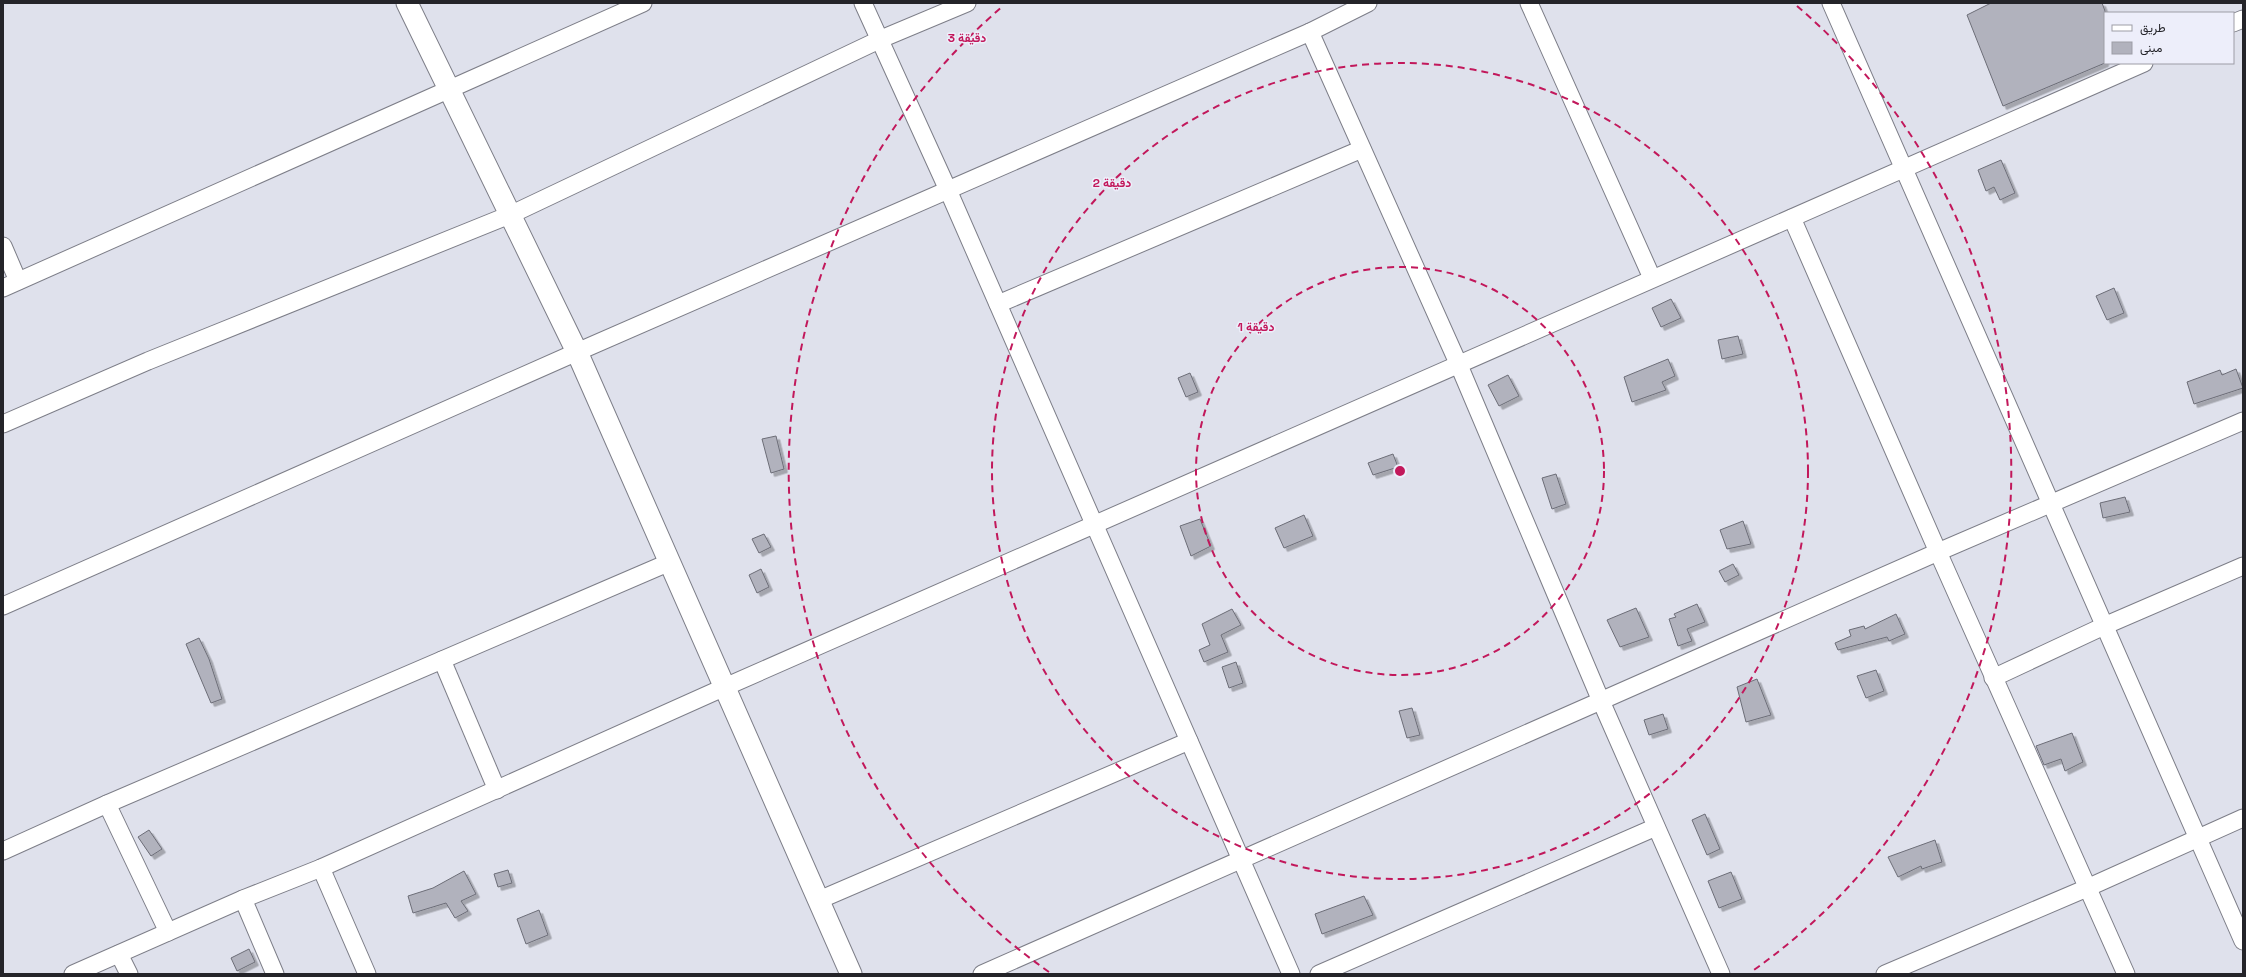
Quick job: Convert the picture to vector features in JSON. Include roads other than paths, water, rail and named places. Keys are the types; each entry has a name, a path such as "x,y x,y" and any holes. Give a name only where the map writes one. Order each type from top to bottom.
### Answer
{"street":[{"path":"407,3 448,90 512,214 577,352 851,974"},
{"path":"3,246 10,284 643,3"},
{"path":"863,3 948,190 1291,974"},
{"path":"3,424 148,361 512,214 880,39 967,3"},
{"path":"3,606 577,352 1310,32 1368,3"},
{"path":"1529,3 1652,278"},
{"path":"1831,3 2243,941"},
{"path":"2234,24 2243,19"},
{"path":"1310,32 1458,363 1601,701 1721,974"},
{"path":"73,974 168,932 321,868 724,687 1095,525 1458,363 2142,64"},
{"path":"998,304 1362,149"},
{"path":"1792,218 1993,678 2126,974"},
{"path":"982,974 1938,552 2243,421"},
{"path":"3,851 107,804 670,562"},
{"path":"1993,678 2104,626 2243,566"},
{"path":"442,660 497,790"},
{"path":"819,900 1189,740"},
{"path":"107,804 168,932"},
{"path":"1885,974 2087,888 2243,818"},
{"path":"1319,974 1656,827"},
{"path":"321,868 367,974"},
{"path":"243,900 275,974"},
{"path":"119,954 129,974"}]}
